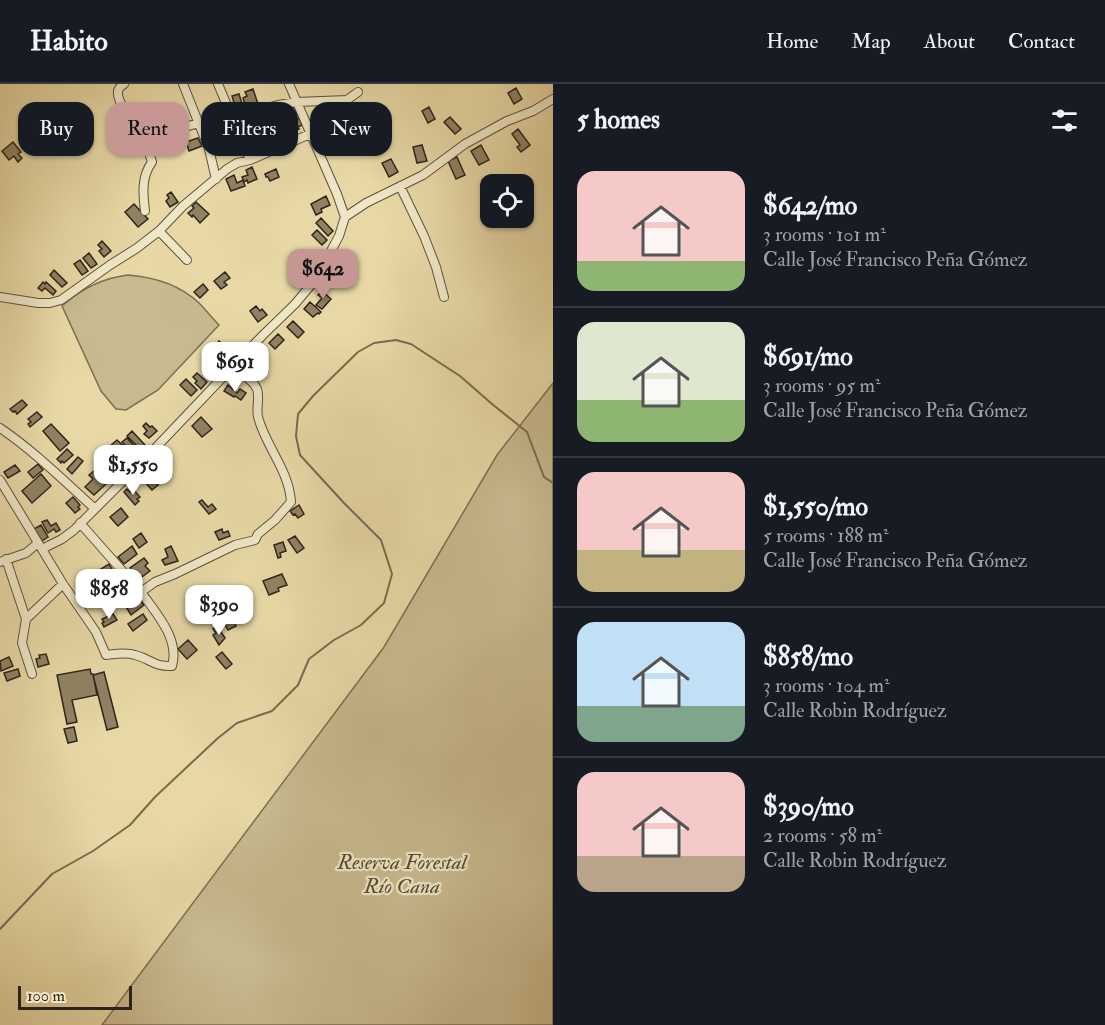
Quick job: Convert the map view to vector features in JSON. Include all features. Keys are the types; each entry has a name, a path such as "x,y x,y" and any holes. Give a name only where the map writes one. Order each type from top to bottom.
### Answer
{"street":[{"path":"120,102 118,92 120,86 124,84"},
{"path":"183,84 209,149 216,179"},
{"path":"218,84 225,102"},
{"path":"289,84 297,102 347,100 358,92"},
{"path":"345,217 366,203 423,175 465,144 553,99"},
{"path":"0,297 38,303 62,300 159,231 183,206 227,169 310,134 298,104"},
{"path":"189,126 199,123"},
{"path":"146,212 143,194 144,180 152,162 150,156"},
{"path":"248,156 250,160"},
{"path":"32,675 21,643 26,619 3,560 62,539 80,523 295,304 316,279 339,236 345,217 320,156"},
{"path":"400,186 436,267 444,297"},
{"path":"159,231 187,260"},
{"path":"141,592 155,582 235,545 255,540 258,534 291,502 286,478 265,437 257,414 258,391 254,384 233,367"},
{"path":"0,428 94,508"},
{"path":"0,480 63,584 96,632 106,655 135,654 161,666 172,666 174,658 172,644 164,624 141,592 80,523"},
{"path":"26,619 63,584"}],"green space":[{"path":"128,275 156,280 183,291 199,303 219,325 158,390 126,410 116,409 101,391 62,306 92,285"},
{"name":"Reserva Forestal Río Cana","path":"553,383 553,1025 102,1025 384,647 497,455"}],"building":[{"path":"516,88 522,99 514,104 508,93"},
{"path":"253,89 257,102 244,102 243,98 247,96 245,92"},
{"path":"239,94 241,102 234,102 232,96"},
{"path":"429,107 435,119 428,123 422,111"},
{"path":"450,117 461,129 455,134 444,122"},
{"path":"518,129 530,145 521,152 517,147 520,145 512,134"},
{"path":"198,138 201,146 189,151 189,141"},
{"path":"13,142 18,148 18,156 22,158 18,162 14,156 9,160 2,151"},
{"path":"422,145 427,161 417,163 413,147"},
{"path":"481,145 489,160 479,165 471,151"},
{"path":"457,157 465,175 456,179 448,161"},
{"path":"391,159 398,172 389,177 382,163"},
{"path":"252,167 257,179 248,183 247,180 244,182 242,177 248,175 246,170"},
{"path":"276,169 279,177 270,181 265,174"},
{"path":"234,175 237,183 243,180 245,186 231,191 226,179"},
{"path":"171,192 178,202 170,207 166,201 169,198 167,195"},
{"path":"326,196 330,205 321,209 322,212 316,215 311,204"},
{"path":"196,202 209,214 200,223 188,213 194,208 192,206"},
{"path":"134,204 148,219 138,227 125,212"},
{"path":"321,218 333,231 328,236 316,223"},
{"path":"317,230 327,240 322,245 312,235"},
{"path":"102,241 111,251 104,257 98,245"},
{"path":"89,253 97,264 91,268 83,258"},
{"path":"80,260 88,271 82,275 74,264"},
{"path":"330,268 344,275 339,284 326,276"},
{"path":"54,270 67,283 62,287 50,275"},
{"path":"225,272 230,278 224,282 227,285 221,289 214,281"},
{"path":"43,282 56,291 53,295 45,288 42,291 38,288"},
{"path":"203,284 208,290 200,298 194,292"},
{"path":"322,291 331,299 322,309 316,305 322,298 318,295"},
{"path":"310,302 321,312 313,317 304,309"},
{"path":"256,306 267,315 258,322 250,311"},
{"path":"293,321 304,332 298,338 287,327"},
{"path":"278,334 284,340 275,349 269,343"},
{"path":"219,341 233,355 228,359 215,346"},
{"path":"254,362 264,371 257,378 245,369"},
{"path":"197,373 207,382 201,389 193,377"},
{"path":"186,379 197,390 191,396 180,385"},
{"path":"228,385 237,393 240,389 246,393 241,400 224,391"},
{"path":"22,400 27,405 17,414 10,409"},
{"path":"37,412 42,417 30,427 28,424 31,422 28,419"},
{"path":"201,417 212,429 202,437 192,426"},
{"path":"146,423 157,431 149,438 144,434 147,431 143,426"},
{"path":"51,424 69,443 60,451 43,431"},
{"path":"132,431 145,445 141,450 127,436"},
{"path":"127,438 140,452 136,456 122,442"},
{"path":"117,440 133,455 122,466 110,455 114,452 109,447"},
{"path":"67,449 73,455 61,463 57,459"},
{"path":"78,457 83,461 72,474 67,469"},
{"path":"38,464 43,470 33,478 28,472"},
{"path":"15,465 20,471 8,478 4,472"},
{"path":"164,465 172,474 160,480 152,471 156,467 159,470"},
{"path":"94,471 106,484 94,495 85,487 93,479 89,475"},
{"path":"41,474 51,486 32,503 22,491"},
{"path":"149,475 158,485 152,490 145,482"},
{"path":"127,489 130,492 133,489 140,497 135,505 124,492"},
{"path":"73,497 80,505 78,507 80,509 75,513 66,503"},
{"path":"202,500 208,507 212,504 216,509 209,514 199,502"},
{"path":"299,505 304,514 298,518 290,511"},
{"path":"121,508 128,517 118,526 110,517"},
{"path":"47,520 51,526 56,523 60,530 56,532 54,529 48,533 42,522"},
{"path":"41,525 48,537 42,541 34,529"},
{"path":"222,529 223,533 228,531 230,536 219,540 215,532"},
{"path":"141,533 147,542 139,548 133,539"},
{"path":"295,536 304,548 297,553 288,540"},
{"path":"283,542 286,551 280,553 281,557 278,558 274,545"},
{"path":"132,546 137,554 124,564 118,557"},
{"path":"171,546 178,561 165,565 162,560 168,557 165,549"},
{"path":"144,558 148,563 145,566 150,571 139,579 130,568"},
{"path":"109,564 113,571 100,578 96,572"},
{"path":"282,574 287,585 269,595 263,581"},
{"path":"138,598 144,605 131,615 126,607"},
{"path":"113,614 117,620 104,627 102,619"},
{"path":"143,614 147,620 133,631 128,624"},
{"path":"230,615 236,626 228,630 222,619"},
{"path":"217,626 225,638 219,645 213,635 216,633 213,629"},
{"path":"188,640 197,650 187,659 178,649"},
{"path":"222,652 232,664 226,669 216,657"},
{"path":"46,654 49,664 38,667 36,659 40,658 39,655"},
{"path":"9,657 13,666 1,671 0,661"},
{"path":"18,669 20,676 7,681 4,673"},
{"path":"90,669 97,695 72,700 77,722 67,724 57,675"},
{"path":"104,672 118,727 107,730 93,675"},
{"path":"74,727 77,741 68,743 64,729"}],"waterway":[{"path":"0,929 52,874 93,851 130,825 155,797 218,738 237,723 272,711 298,685 309,659 334,640 361,625 384,603 392,574 381,540 300,455 296,436 298,414 358,352 374,343 396,340 411,344 460,376 527,432 544,477 553,483"}]}
